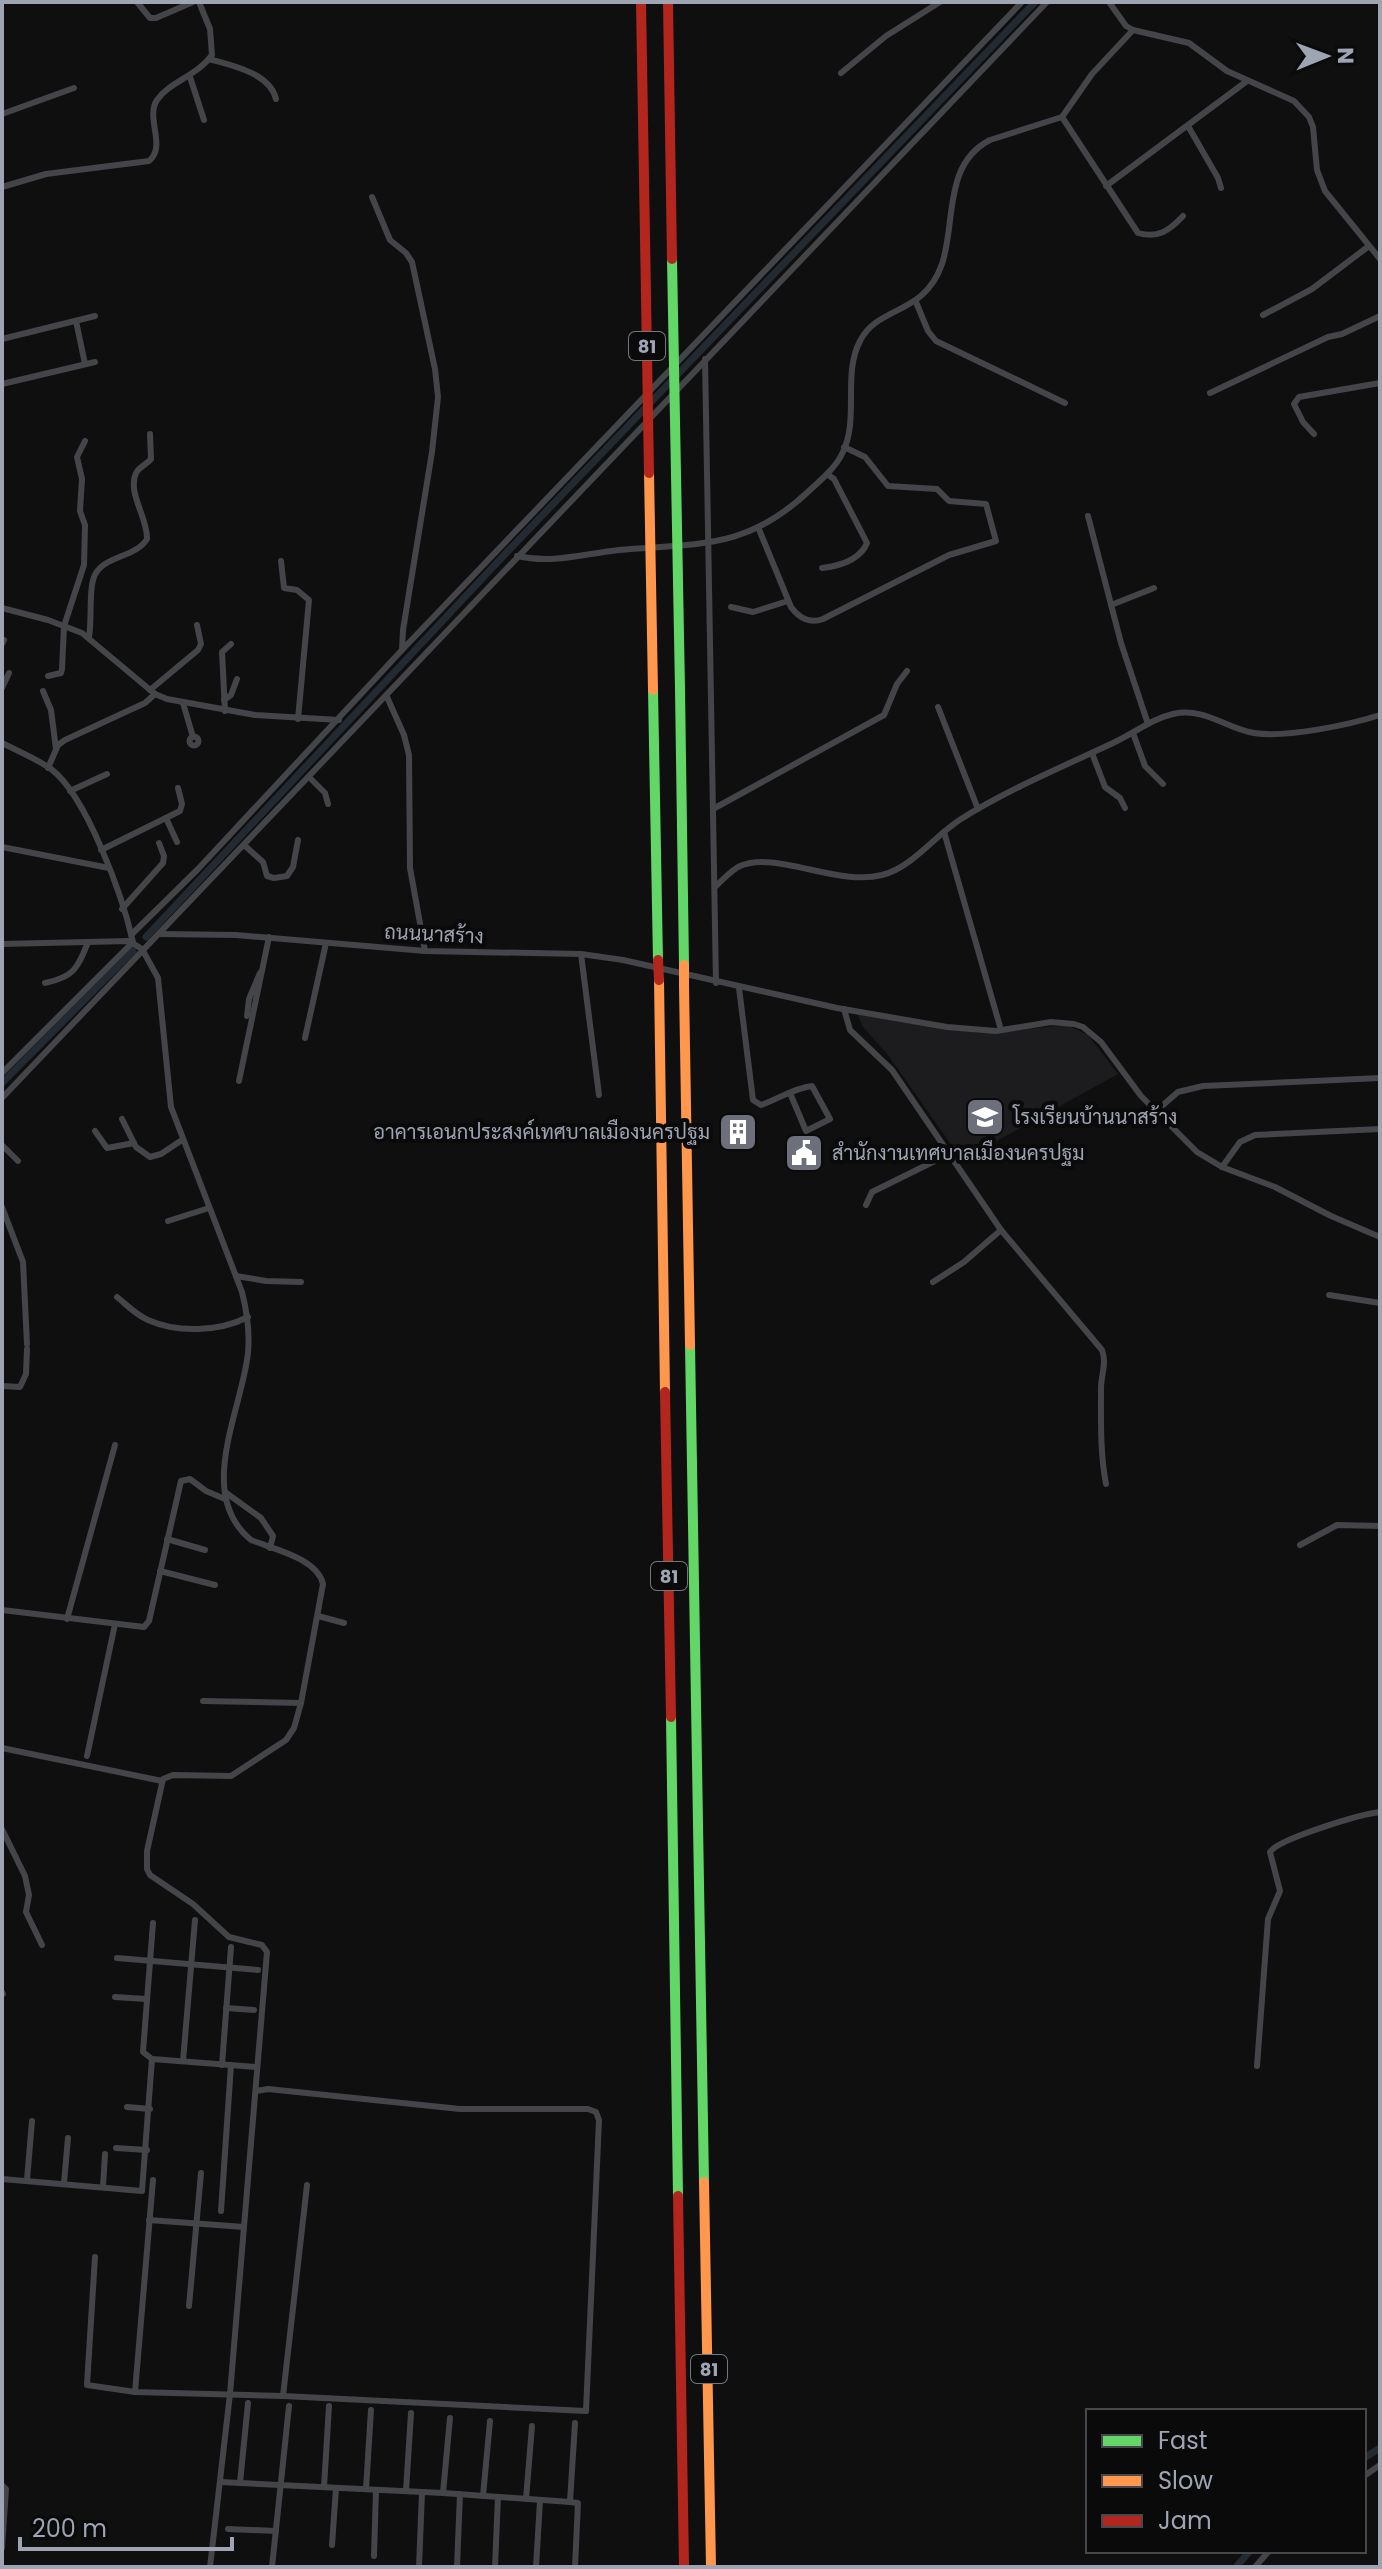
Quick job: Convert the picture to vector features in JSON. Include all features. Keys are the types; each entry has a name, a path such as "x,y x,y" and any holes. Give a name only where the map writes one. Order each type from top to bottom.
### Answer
{"highway":[{"name":"81","path":"641,2 684,2567"},
{"name":"81","path":"668,2 711,2567"}],"street":[{"path":"137,2 150,18 193,2"},
{"path":"2,187 46,174 149,161 156,148 154,108 158,99 190,77 209,59 213,44 199,2"},
{"path":"841,73 886,36 940,2"},
{"path":"2,1073 1022,2"},
{"path":"2,1098 1047,2"},
{"path":"1109,2 1126,26 1133,30 1189,43 1214,63 1294,101 1309,117 1316,140 1320,180 1380,259"},
{"path":"517,556 557,561 617,550 709,544 758,527 787,510 827,474 844,447 849,433 853,366 858,343 871,328 916,302 929,290 942,263 955,190 966,158 990,140 1062,117 1092,74 1133,30"},
{"path":"209,59 249,72 271,89 276,99"},
{"path":"190,77 204,120"},
{"path":"1106,186 1247,81"},
{"path":"2,114 74,88"},
{"path":"1062,117 1138,233 1149,237 1160,234 1171,229 1183,216"},
{"path":"1188,126 1221,188"},
{"path":"372,197 386,234 412,262 437,383 434,437 402,650"},
{"path":"1263,315 1312,289 1369,246"},
{"path":"916,302 928,331 936,341 1065,403"},
{"path":"2,339 95,316"},
{"path":"1210,393 1380,316"},
{"path":"76,321 85,364"},
{"path":"705,359 716,983"},
{"path":"2,384 95,362"},
{"path":"1314,434 1303,422 1294,404 1296,399 1329,390 1380,383"},
{"path":"89,637 95,575 104,565 136,550 147,539 135,480 138,469 151,459 150,434"},
{"path":"48,676 61,673 64,626 84,565 85,525 80,511 82,479 77,457 85,441"},
{"path":"758,527 788,601 798,616 817,621 949,555 996,541 986,504 949,501 937,489 888,486 865,457 844,447"},
{"path":"822,568 842,565 864,550 867,543 834,479 827,474"},
{"path":"1088,516 1129,671 1148,724"},
{"path":"281,561 284,588 297,590 309,600 298,719"},
{"path":"1111,605 1154,588"},
{"path":"731,607 753,612 788,601"},
{"path":"2,608 64,626 89,637 152,692 183,703 298,719 339,720"},
{"path":"48,768 56,750 65,740 145,703 152,692 198,650 201,644 197,625"},
{"path":"225,711 222,652 231,644"},
{"path":"713,809 884,715 897,684 907,671"},
{"path":"2,688 9,673"},
{"path":"224,700 231,695 237,679"},
{"path":"43,691 51,710 56,750"},
{"path":"387,697 404,735 409,755 410,868 425,951"},
{"path":"183,703 193,737"},
{"path":"938,707 978,809"},
{"path":"715,887 735,869 752,863 783,865 834,876 880,875 900,868 978,809 1160,717 1190,712 1204,714 1253,733 1265,734 1355,722 1380,715"},
{"path":"1133,733 1145,766 1163,784"},
{"path":"2,743 48,768 70,791 109,868 132,938 158,978 171,1107 236,1276 248,1317 248,1353 226,1450 225,1495 235,1523 243,1533 251,1540 318,1571 323,1591 294,1728 286,1740 231,1776 173,1775 162,1781 2,1748"},
{"path":"1092,753 1105,787 1120,798 1125,808"},
{"path":"70,791 107,774"},
{"path":"309,777 321,788 328,804"},
{"path":"101,850 183,808 178,788"},
{"path":"166,818 177,842"},
{"path":"944,832 1001,1030"},
{"path":"244,845 263,862 267,876 282,878 293,867 298,840"},
{"path":"122,909 163,863 159,843"},
{"path":"2,847 109,868"},
{"name":"ถนนนาสร้าง","path":"159,934 269,937 425,951 581,954 614,958 844,1009 970,1030 1001,1030 1051,1022 1074,1024 1083,1027 1101,1042 1155,1112 1197,1152 1222,1167 1275,1187 1380,1237"},
{"path":"239,1081 269,937"},
{"path":"2,944 132,938"},
{"path":"45,983 59,980 76,970 88,942"},
{"path":"305,1038 326,943"},
{"path":"581,954 599,1095"},
{"path":"247,1016 255,980 262,970"},
{"path":"739,988 753,1100 761,1105 790,1093 812,1086 830,1119 806,1131 790,1093"},
{"path":"844,1009 850,1030 892,1070 1001,1230 1103,1353 1102,1441 1106,1484"},
{"path":"1155,1112 1178,1092 1195,1087 1380,1078"},
{"path":"122,1119 143,1155 161,1154 182,1140"},
{"path":"1222,1167 1240,1142 1255,1135 1380,1129"},
{"path":"95,1131 107,1148 134,1143"},
{"path":"2,1145 18,1161"},
{"path":"866,1205 869,1196 876,1190 949,1154"},
{"path":"2,1207 23,1262 27,1346 24,1382 20,1387 2,1386"},
{"path":"168,1221 209,1208"},
{"path":"933,1282 964,1262 1001,1230"},
{"path":"236,1276 301,1282"},
{"path":"1329,1295 1380,1303"},
{"path":"117,1297 141,1316 161,1324 200,1329 222,1327 248,1317"},
{"path":"67,1619 115,1445"},
{"path":"2,1610 144,1627 149,1621 181,1481 190,1479 206,1491 225,1495 261,1518 273,1536 270,1548"},
{"path":"1300,1545 1337,1525 1380,1526"},
{"path":"167,1539 205,1550"},
{"path":"160,1571 215,1585"},
{"path":"318,1616 344,1623"},
{"path":"87,1756 115,1624"},
{"path":"203,1701 301,1703"},
{"path":"162,1781 147,1851 150,1875 193,1904 229,1937 262,1945 267,1952 230,2394 210,2567"},
{"path":"1257,2066 1268,1919 1280,1891 1270,1852 1280,1842 1380,1812"},
{"path":"2,1829 25,1876 29,1895 26,1912 42,1945"},
{"path":"183,2061 195,1920"},
{"path":"153,1923 143,2052 152,2059 257,2067"},
{"path":"222,2065 231,1947"},
{"path":"117,1958 258,1970"},
{"path":"115,1997 146,1999"},
{"path":"226,2008 254,2010"},
{"path":"2,2179 142,2191 152,2059"},
{"path":"221,2211 231,2065"},
{"path":"95,2257 86,2383 90,2386 135,2392 586,2411 599,2120 596,2112 588,2109 460,2109 268,2089 256,2091"},
{"path":"127,2107 150,2109"},
{"path":"27,2180 32,2121"},
{"path":"64,2183 68,2138"},
{"path":"116,2148 147,2150"},
{"path":"103,2186 105,2154"},
{"path":"189,2306 201,2173"},
{"path":"135,2392 153,2180"},
{"path":"283,2396 307,2185"},
{"path":"149,2220 244,2227"},
{"path":"240,2483 248,2403"},
{"path":"272,2567 289,2406"},
{"path":"324,2487 329,2406"},
{"path":"366,2489 371,2410"},
{"path":"406,2491 411,2413"},
{"path":"443,2493 450,2418"},
{"path":"483,2496 490,2421"},
{"path":"570,2502 575,2423"},
{"path":"526,2499 532,2426"},
{"path":"220,2482 578,2503 575,2567"},
{"path":"2,2485 6,2489 2,2548"},
{"path":"332,2545 336,2488"},
{"path":"374,2556 376,2490"},
{"path":"419,2567 422,2492"},
{"path":"457,2567 460,2494"},
{"path":"495,2567 498,2497"},
{"path":"536,2567 540,2501"},
{"path":"228,2529 276,2531"}],"shaded area":[{"name":"โรงเรียนบ้านนาสร้าง","path":"857,1013 981,1033 1067,1025 1088,1035 1118,1074 962,1160 888,1055 863,1027"}],"waterway":[{"path":"146,937 509,550 1035,2"},
{"path":"2,1083 133,951"},
{"path":"1366,2457 1380,2448"},
{"path":"1236,2567 1248,2553"}],"traffic: fast":[{"path":"672,259 680,689"},
{"path":"680,689 684,965"},
{"path":"653,690 658,960"},
{"path":"690,1345 704,2182"},
{"path":"671,1717 678,2196"}],"traffic: slow":[{"path":"649,473 653,690"},
{"path":"684,965 684,986"},
{"path":"659,980 665,1392"},
{"path":"684,986 690,1345"},
{"path":"704,2182 711,2567"}],"traffic: jam":[{"path":"641,2 649,473"},
{"path":"668,2 672,259"},
{"path":"658,960 659,980"},
{"path":"665,1392 671,1717"},
{"path":"678,2196 684,2567"}],"place":[{"name":"โรงเรียนบ้านนาสร้าง","path":"985,1117"},
{"name":"อาคารเอนกประสงค์เทศบาลเมืองนครปฐม","path":"738,1132"},
{"name":"สำนักงานเทศบาลเมืองนครปฐม","path":"804,1153"}]}
